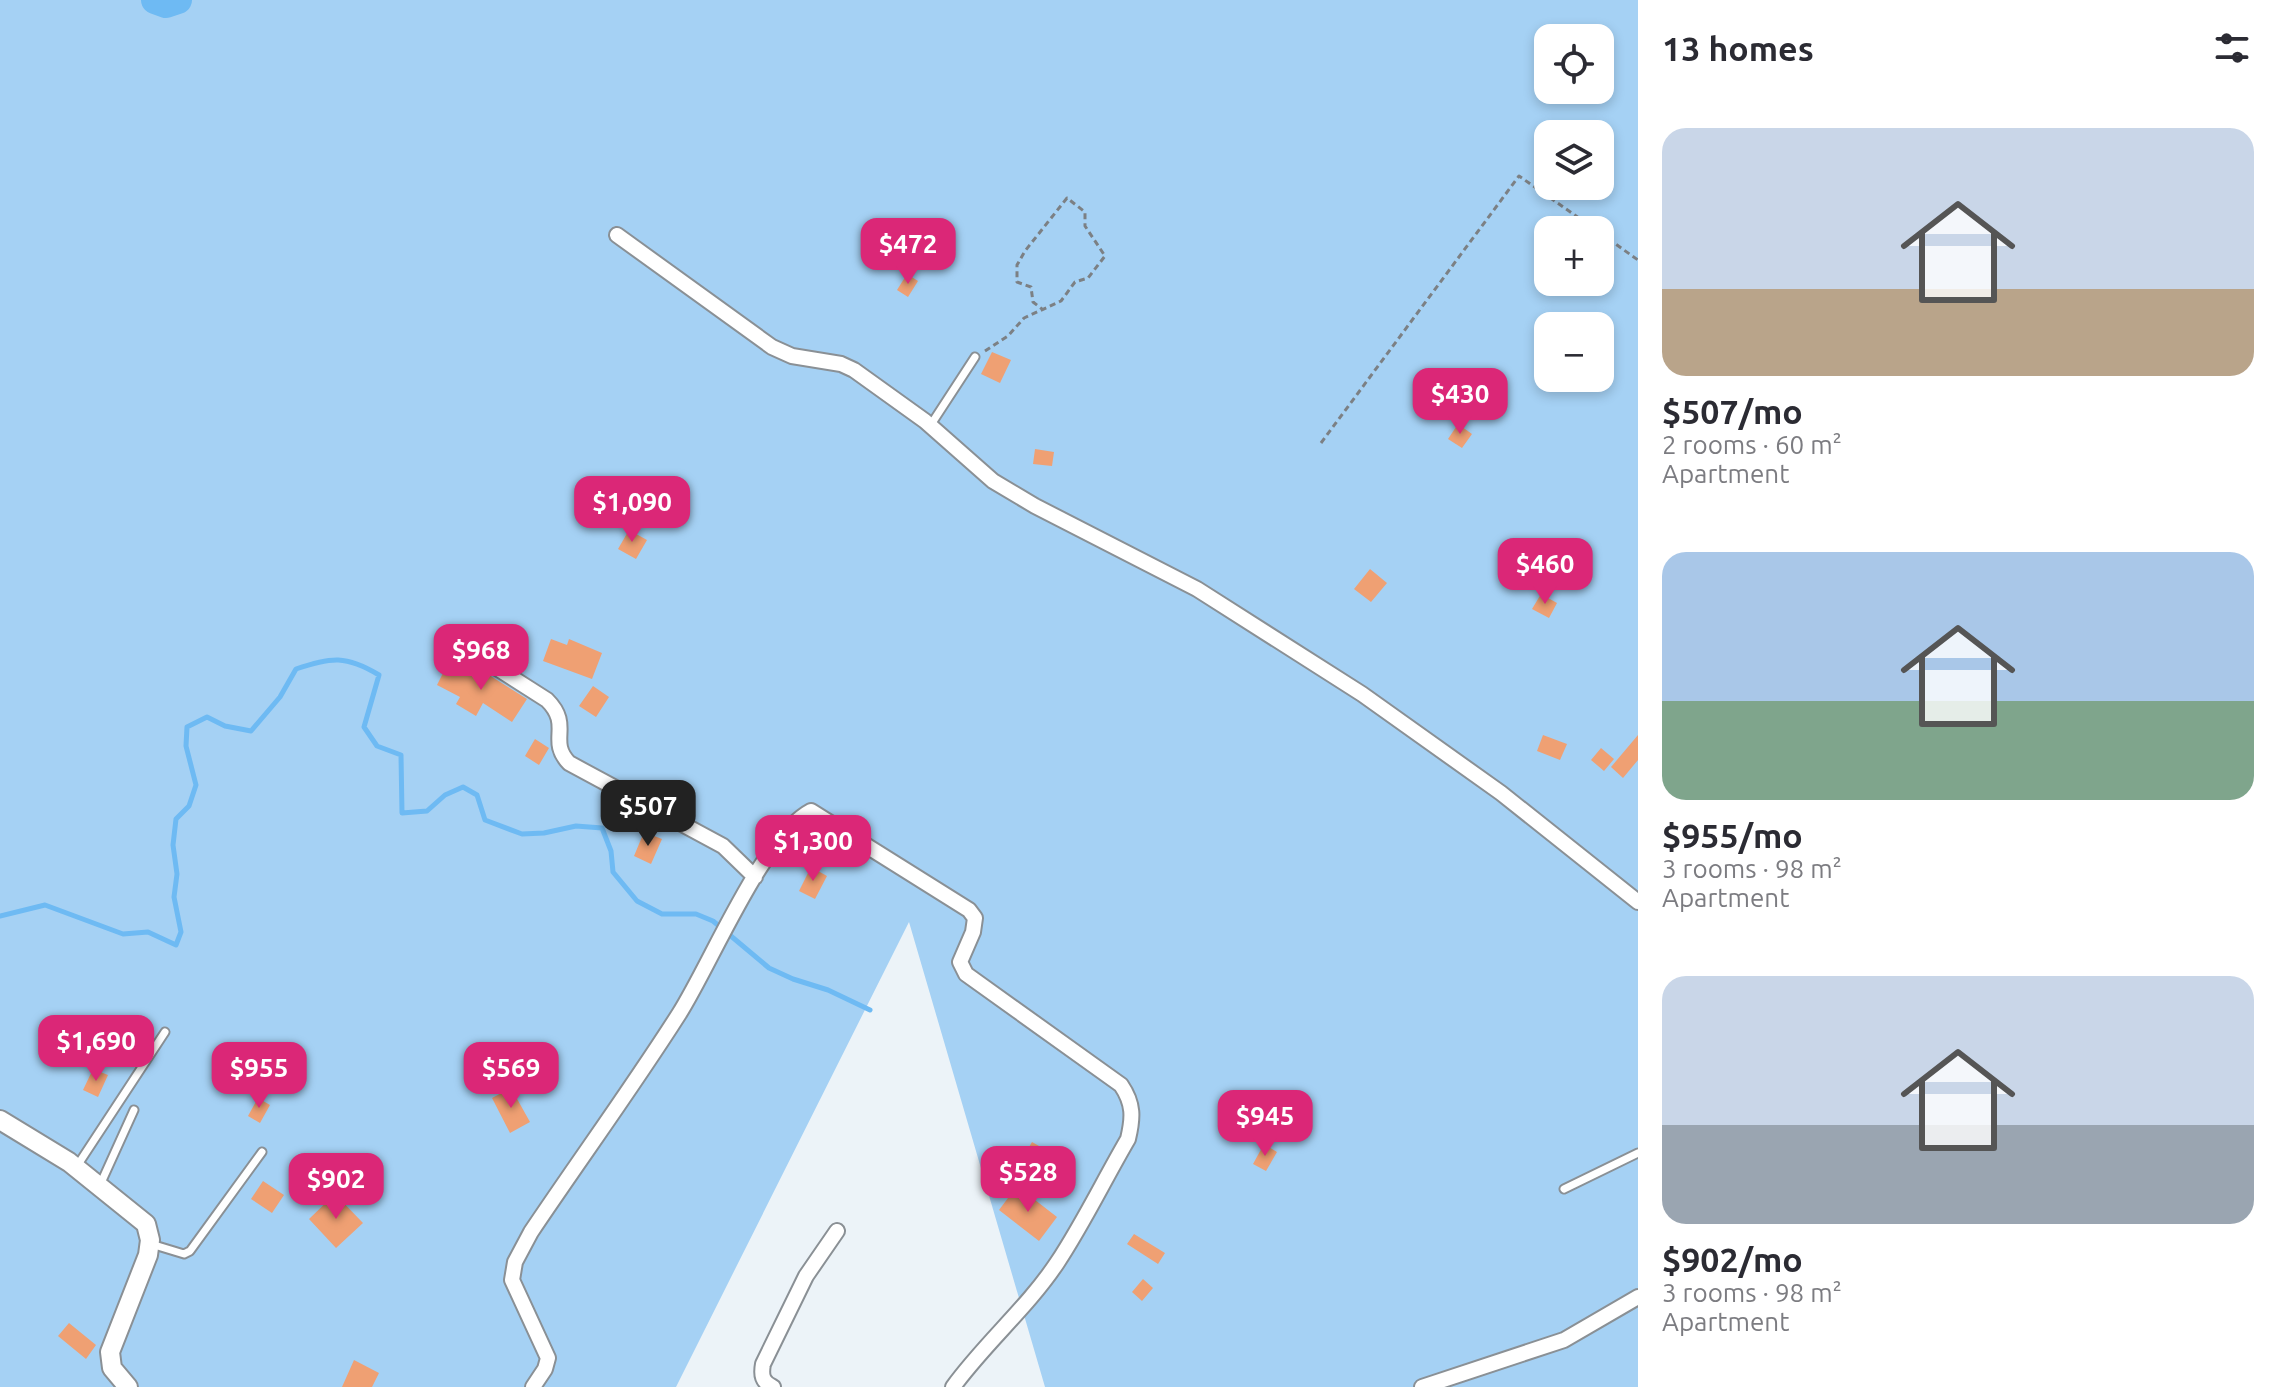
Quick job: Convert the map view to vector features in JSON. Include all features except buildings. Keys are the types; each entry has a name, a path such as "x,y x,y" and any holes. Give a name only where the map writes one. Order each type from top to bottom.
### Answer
{"street":[{"path":"617,235 772,347 792,356 841,364 854,370 930,426 993,481 1035,506 1197,589 1362,694 1501,793 1638,902"},
{"path":"450,638 558,710 560,754 569,763 723,846 755,877"},
{"path":"533,1387 548,1358 512,1280 515,1262 531,1232 680,1012 755,877 796,819 811,811 969,910 975,918 973,932 960,962 966,974 1121,1085 1131,1100 1132,1121 1128,1139 1057,1264 977,1354 953,1387"},
{"path":"0,1120 76,1167 146,1224 148,1255 110,1352 112,1368 128,1387"},
{"path":"773,1387 764,1381 761,1374 763,1364 806,1276 837,1231"},
{"path":"1422,1387 1564,1340 1638,1297"}],"lane":[{"path":"930,426 975,357"},
{"path":"76,1167 165,1032"},
{"path":"99,1187 134,1110"},
{"path":"149,1244 184,1254 190,1251 262,1152"},
{"path":"1564,1189 1638,1153"}],"path":[{"path":"1321,443 1519,176 1575,216"},
{"path":"975,357 1008,336 1024,318 1061,301 1075,282 1088,278 1105,256 1085,226 1085,212 1067,198 1017,265 1017,282 1031,287 1033,302 1042,309"},
{"path":"1614,243 1638,260"}],"shaded area":[{"path":"0,0 1638,0 1638,1387 1045,1387 909,922 676,1387 0,1387"}],"waterway":[{"path":"155,0 166,4 178,0"},
{"path":"0,916 45,905 123,934 148,932 176,945 181,932 174,897 177,874 173,845 176,819 189,806 196,785 186,746 187,727 207,717 225,726 251,731 280,697 296,669 338,660 357,664 379,675 364,727 377,746 401,755 402,813 427,811 445,795 463,787 477,795 485,820 522,834 576,826 602,828 611,851 613,872 637,901 662,914 696,914 713,921 769,968 870,1010"}]}
